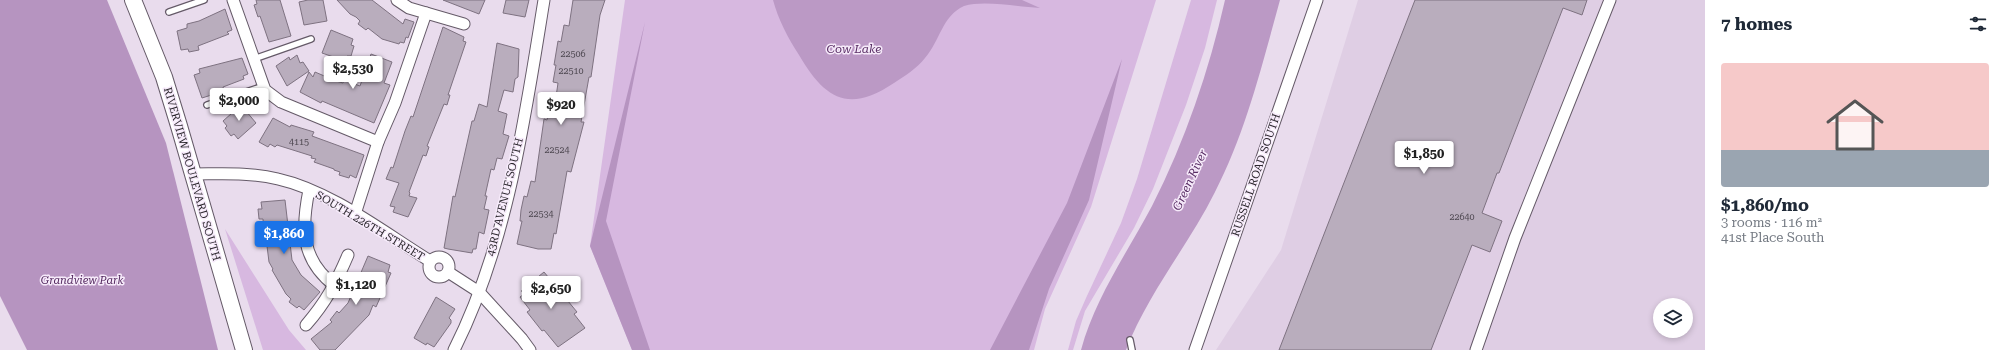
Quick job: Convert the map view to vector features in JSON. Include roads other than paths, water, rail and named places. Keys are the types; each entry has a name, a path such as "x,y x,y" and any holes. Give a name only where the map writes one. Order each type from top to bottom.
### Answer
{"street":[{"name":"RIVERVIEW BOULEVARD SOUTH","path":"133,0 164,77 244,350"},
{"path":"233,0 265,88 281,102 378,142"},
{"path":"397,0 409,8 464,24"},
{"name":"43RD AVENUE SOUTH","path":"454,350 472,314 495,245 525,115 544,0"},
{"name":"RUSSELL ROAD SOUTH","path":"1195,350 1317,0"},
{"path":"1476,350 1515,238 1610,0"},
{"path":"355,214 378,142 395,103 426,13"},
{"name":"SOUTH 226TH STREET","path":"193,174 244,174 278,179 309,190 331,200 355,214 430,261 436,256 444,258 449,264 448,272 479,292"},
{"path":"309,190 304,220 307,247 317,268 335,286"},
{"path":"306,325 319,310 335,286 348,255"},
{"path":"479,292 522,338 530,350"}],"lane":[{"path":"169,12 204,0"},
{"path":"254,59 311,39"},
{"path":"207,105 265,88"},
{"path":"1130,340 1132,350"}],"water":[{"name":"Cow Lake","path":"773,0 1022,0 1040,8 991,4 972,4 964,6 957,10 946,22 930,51 922,62 907,75 878,92 863,98 850,99 839,97 828,91 808,70 784,28"},
{"name":"Green River","path":"1225,0 1280,0 1260,73 1236,146 1215,192 1145,309 1126,350 1081,350 1094,312 1112,276 1152,206 1175,156 1204,79"}],"park label":[{"name":"Grandview Park","path":"82,280"}]}
